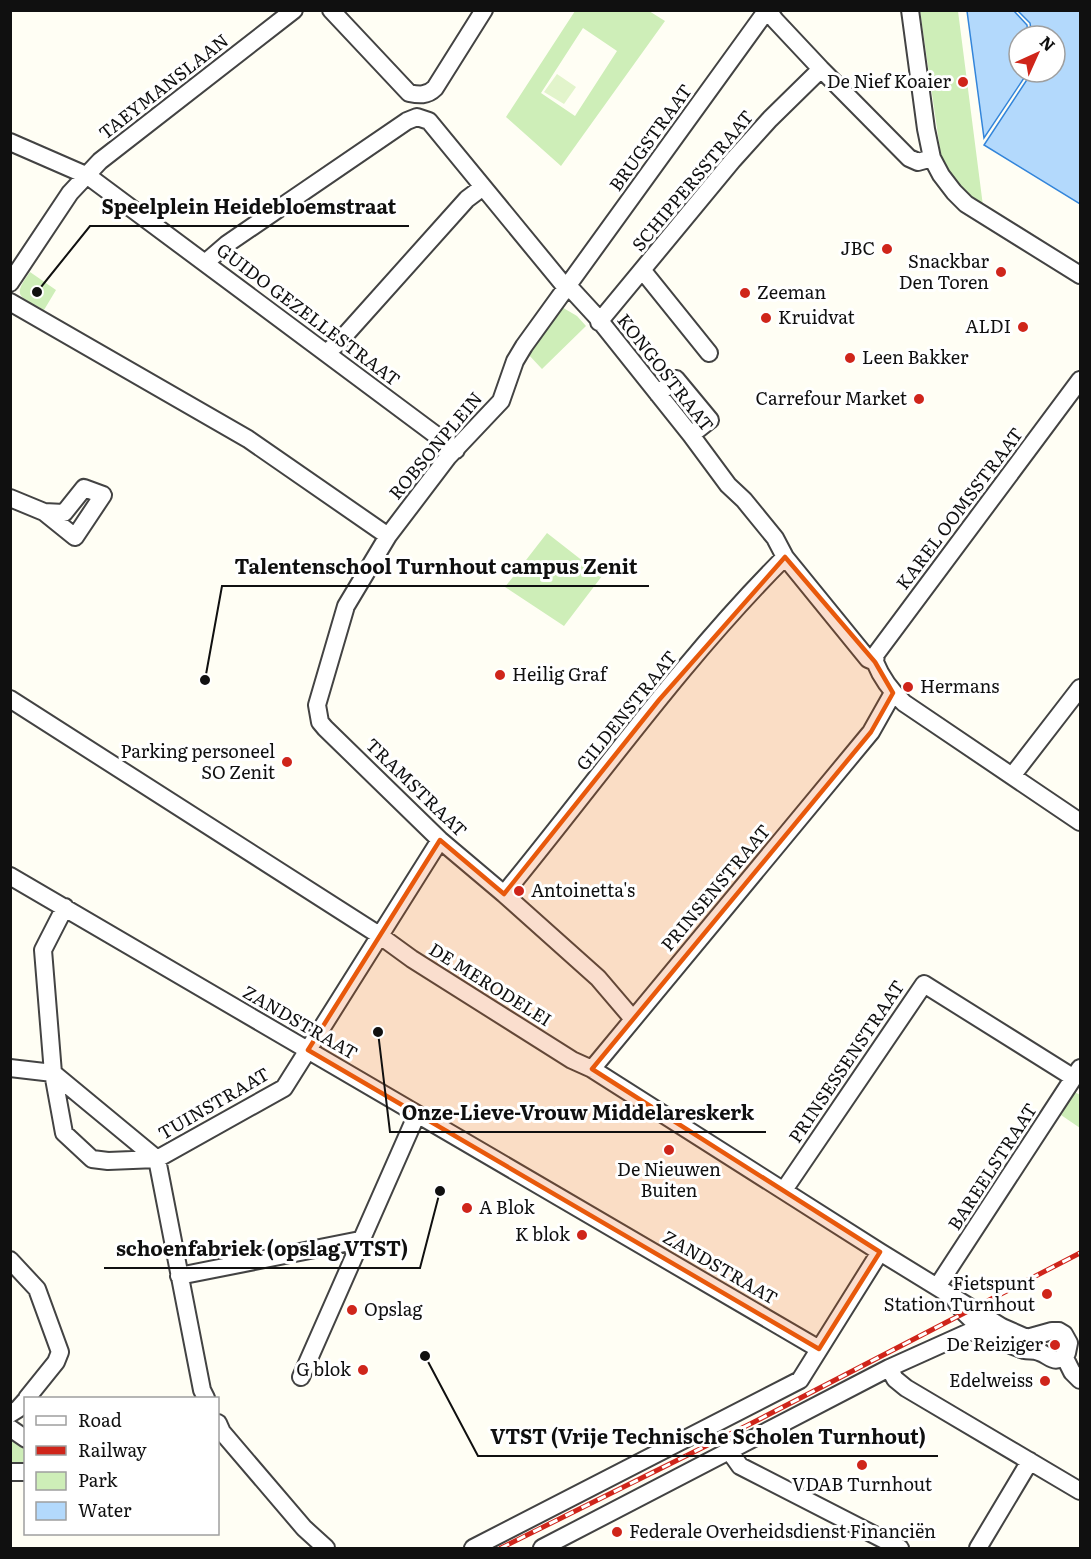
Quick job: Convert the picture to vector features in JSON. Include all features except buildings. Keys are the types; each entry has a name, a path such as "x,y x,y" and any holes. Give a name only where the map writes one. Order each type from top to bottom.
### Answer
{"street":[{"name":"TAEYMANSLAAN","path":"10,283 70,193 100,161 294,10"},
{"path":"331,10 409,93 420,95 430,93 435,88 484,10"},
{"path":"768,10 821,69 909,158 918,162 932,158"},
{"name":"BRUGSTRAAT","path":"567,289 768,10"},
{"path":"910,10 926,129 932,158 941,175 966,204 1080,275"},
{"name":"SCHIPPERSSTRAAT","path":"599,321 729,165 770,119 821,69"},
{"name":"KONGOSTRAAT","path":"205,263 227,244 407,121 417,117 429,121 567,289 573,291 599,321 691,435 728,485 744,500 775,538 785,557 868,660 875,662 893,693"},
{"name":"GUIDO GEZELLESTRAAT","path":"10,142 88,176 456,450"},
{"path":"326,353 338,343 467,199 483,187"},
{"path":"643,271 709,353"},
{"name":"ROBSONPLEIN","path":"388,536 448,457 501,401 515,361 567,289"},
{"path":"10,302 248,439 388,536"},
{"path":"658,394 676,379 710,420 691,435"},
{"name":"KAREL OOMSSTRAAT","path":"875,662 876,654 1080,380"},
{"path":"10,498 44,512"},
{"name":"TRAMSTRAAT","path":"388,536 346,606 317,705 320,722 440,840 598,978 633,1018"},
{"name":"GILDENSTRAAT","path":"504,894 695,657 754,587 785,557"},
{"path":"1012,776 1080,688"},
{"path":"893,693 1080,822"},
{"name":"PRINSENSTRAAT","path":"592,1069 871,732 893,693"},
{"name":"DE MERODELEI","path":"10,699 572,1060 592,1069 938,1287 989,1328 1024,1350 1041,1352 1052,1360 1058,1359 1064,1356 1074,1335 1059,1331 1027,1338 989,1328"},
{"name":"TUINSTRAAT","path":"157,1159 284,1088 440,840"},
{"name":"ZANDSTRAAT","path":"10,876 819,1349"},
{"path":"65,907 43,950 53,1073 64,1133 92,1159 108,1161 157,1159"},
{"name":"PRINSESSENSTRAAT","path":"784,1190 924,984 1077,1073"},
{"path":"10,1068 53,1073 157,1159 202,1390 206,1397"},
{"name":"BAREELSTRAAT","path":"938,1287 1077,1073"},
{"path":"301,1377 417,1114"},
{"path":"179,1276 360,1240"},
{"path":"472,1548 800,1380 880,1252"},
{"path":"10,1260 37,1289 60,1352 56,1362 28,1397"},
{"path":"542,1548 889,1368 937,1346 989,1328"},
{"path":"1041,1352 1040,1342 1047,1333"},
{"path":"1064,1356 1072,1372 1080,1380"},
{"path":"889,1368 895,1379 906,1388 1080,1491"},
{"path":"10,1414 24,1402"},
{"path":"10,1428 24,1438"},
{"path":"219,1430 304,1528 326,1548"},
{"path":"730,1452 740,1466 900,1548"},
{"path":"978,1548 1030,1461"}],"highlighted area":[{"path":"785,557 875,662 893,693 871,732 592,1069 880,1252 819,1349 308,1050 440,840 504,894 659,700"}],"green space":[{"path":"575,11 649,11 665,21 561,166 506,117","holes":["583,28 617,51 575,116 541,93"]},
{"path":"920,11 958,11 983,206 957,184 941,156"},
{"path":"557,74 576,87 564,104 544,92"},
{"path":"30,272 56,290 44,310 21,295 21,287"},
{"path":"560,306 577,316 586,326 542,369 527,353"},
{"path":"547,533 602,576 564,626 505,587"},
{"path":"1075,1092 1080,1095 1080,1128 1061,1115"},
{"path":"10,1432 24,1443 24,1470 11,1470"}],"water":[{"path":"967,11 1014,11 1026,24 1007,24 1007,84 1020,84 984,138"},
{"path":"1018,11 1080,11 1080,204 984,145 1024,84 1067,84 1067,24 1030,23"}],"railway":[{"path":"501,1548 754,1422 1080,1253"}],"place":[{"name":"De Nief Koaier","path":"963,82"},
{"name":"JBC","path":"887,249"},
{"name":"Snackbar Den Toren","path":"1001,272"},
{"name":"Speelplein Heidebloemstraat","path":"37,292"},
{"name":"Zeeman","path":"745,293"},
{"name":"Kruidvat","path":"766,318"},
{"name":"ALDI","path":"1023,327"},
{"name":"Leen Bakker","path":"850,358"},
{"name":"Carrefour Market","path":"919,399"},
{"name":"Heilig Graf","path":"500,675"},
{"name":"Talentenschool Turnhout campus Zenit","path":"205,680"},
{"name":"Hermans","path":"908,687"},
{"name":"Parking personeel SO Zenit","path":"287,762"},
{"name":"Antoinetta's","path":"519,891"},
{"name":"Onze-Lieve-Vrouw Middelareskerk","path":"378,1032"},
{"name":"De Nieuwen Buiten","path":"669,1150"},
{"name":"schoenfabriek (opslag VTST)","path":"440,1191"},
{"name":"A Blok","path":"467,1208"},
{"name":"K blok","path":"582,1235"},
{"name":"Fietspunt Station Turnhout","path":"1047,1294"},
{"name":"Opslag","path":"352,1310"},
{"name":"De Reiziger","path":"1055,1345"},
{"name":"VTST (Vrije Technische Scholen Turnhout)","path":"425,1356"},
{"name":"G blok","path":"363,1370"},
{"name":"Edelweiss","path":"1045,1381"},
{"name":"VDAB Turnhout","path":"862,1465"},
{"name":"Federale Overheidsdienst Financiën","path":"617,1532"}]}
